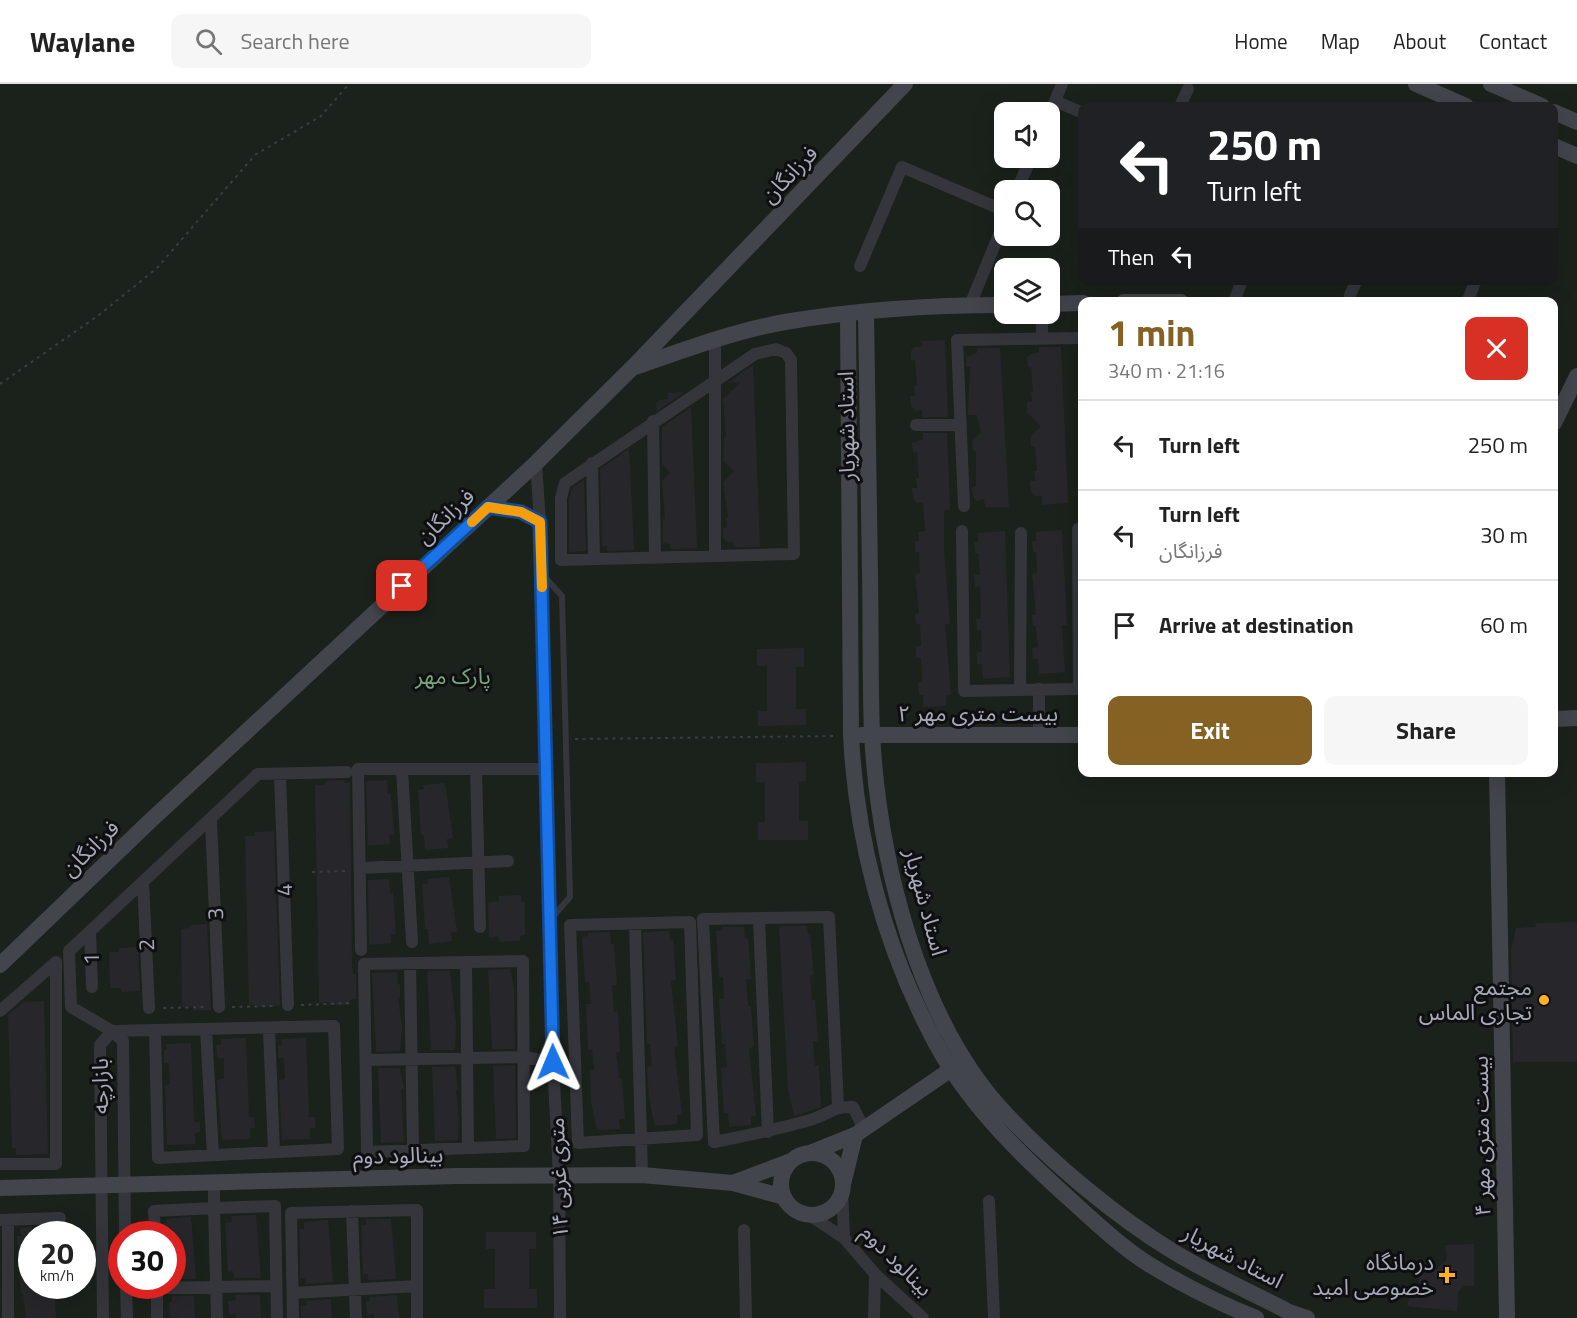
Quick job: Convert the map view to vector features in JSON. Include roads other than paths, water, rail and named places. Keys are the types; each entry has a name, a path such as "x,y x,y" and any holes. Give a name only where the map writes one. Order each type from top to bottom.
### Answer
{"main road":[{"name":"فرزانگان","path":"0,965 157,815 536,463 633,367 905,84"},
{"path":"1416,84 1457,102"},
{"path":"1491,84 1533,102"},
{"path":"1558,114 1577,122"},
{"path":"1558,148 1577,156"},
{"path":"1060,304 1078,303"},
{"path":"633,367 715,340 784,322 969,305 994,305"},
{"name":"استاد شهریار","path":"866,314 872,735 882,820 898,900 926,980 946,1027 968,1065 1004,1112 1106,1206 1175,1252 1289,1312 1306,1318"},
{"name":"استاد شهریار","path":"848,315 851,735 854,792 873,880 891,944 930,1034 977,1105 1027,1161 1096,1223 1149,1264 1256,1318"},
{"path":"1558,415 1577,376"},
{"path":"1558,718 1577,718"},
{"name":"بیست متری مهر ۲","path":"851,735 1038,737 1078,735"},
{"name":"بیست متری مهر ۴","path":"1497,777 1507,1318"},
{"path":"784,1197 782,1178 791,1161 860,1132 952,1068"},
{"path":"733,1183 784,1197 798,1211 808,1214 827,1210 835,1204 860,1132"},
{"path":"810,1153 829,1158 837,1165 842,1186"},
{"name":"بینالود دوم","path":"0,1188 642,1175 733,1183 791,1161"}],"street":[{"path":"1055,102 1062,84"},
{"path":"1182,102 1188,89"},
{"path":"1060,108 1078,112"},
{"path":"860,266 902,167 994,206"},
{"path":"969,305 994,246"},
{"path":"1350,295 1355,285"},
{"path":"1042,324 1042,339"},
{"path":"964,506 957,340 1078,338"},
{"path":"715,340 715,556"},
{"path":"780,350 791,360 794,554 561,560 561,498 565,483 715,381 755,354 780,350"},
{"path":"653,421 655,558"},
{"path":"916,425 961,425"},
{"name":"۱۴ متری غربی","path":"536,463 542,574 553,1062 559,1176 560,1318"},
{"path":"592,463 594,559"},
{"path":"488,507 521,512 540,522"},
{"path":"962,531 964,691 1078,689"},
{"path":"1020,690 1021,533"},
{"path":"1038,737 1039,689"},
{"path":"361,950 355,869 358,769 546,769"},
{"path":"402,769 412,942"},
{"path":"476,769 480,927"},
{"path":"155,1031 158,1158 338,1149 334,1026 268,1030 112,1031 71,1007 69,951 211,821 258,774 347,772"},
{"name":"4","path":"280,774 288,1005"},
{"name":"3","path":"211,821 219,1007"},
{"path":"355,869 508,861"},
{"name":"2","path":"144,882 149,1008"},
{"path":"838,1106 829,917 759,920 703,919 714,1142 768,1132 818,1118 838,1106 853,1107 860,1132"},
{"path":"759,920 768,1132"},
{"path":"690,922 697,1135 643,1139 578,1143 570,925 690,922"},
{"path":"635,924 643,1139 642,1175"},
{"name":"1","path":"90,932 92,987"},
{"path":"0,1011 56,962 56,1164 0,1164"},
{"path":"466,962 468,1148"},
{"path":"466,962 523,962 524,1146 367,1152 364,964 466,962"},
{"path":"410,963 413,1149"},
{"path":"206,1030 213,1155"},
{"path":"268,1030 274,1151"},
{"name":"بازارچه","path":"103,1318 100,1045 112,1031 123,1041 125,1221"},
{"path":"366,1060 523,1057 553,1062"},
{"path":"214,1183 217,1318"},
{"path":"842,1186 844,1238"},
{"path":"989,1201 994,1318"},
{"path":"154,1221 154,1211 275,1206 278,1318"},
{"path":"293,1318 291,1213 417,1210 417,1318"},
{"path":"352,1211 356,1318"},
{"name":"بینالود دوم","path":"808,1214 844,1238 875,1274 923,1318"},
{"path":"8,1318 4,1220 60,1218"},
{"path":"744,1230 746,1318"},
{"path":"874,1318 875,1274"},
{"path":"186,1287 276,1286"},
{"path":"293,1293 417,1286"},
{"path":"126,1299 127,1318"},
{"path":"157,1299 157,1318"}],"lane":[{"path":"542,574 562,596 564,739 570,897 550,919"}],"place":[{"name":"مجتمع تجاری الماس","path":"1544,1000"},
{"name":"درمانگاه خصوصی امید","path":"1447,1275"}],"park label":[{"name":"پارک مهر","path":"453,676"}]}
